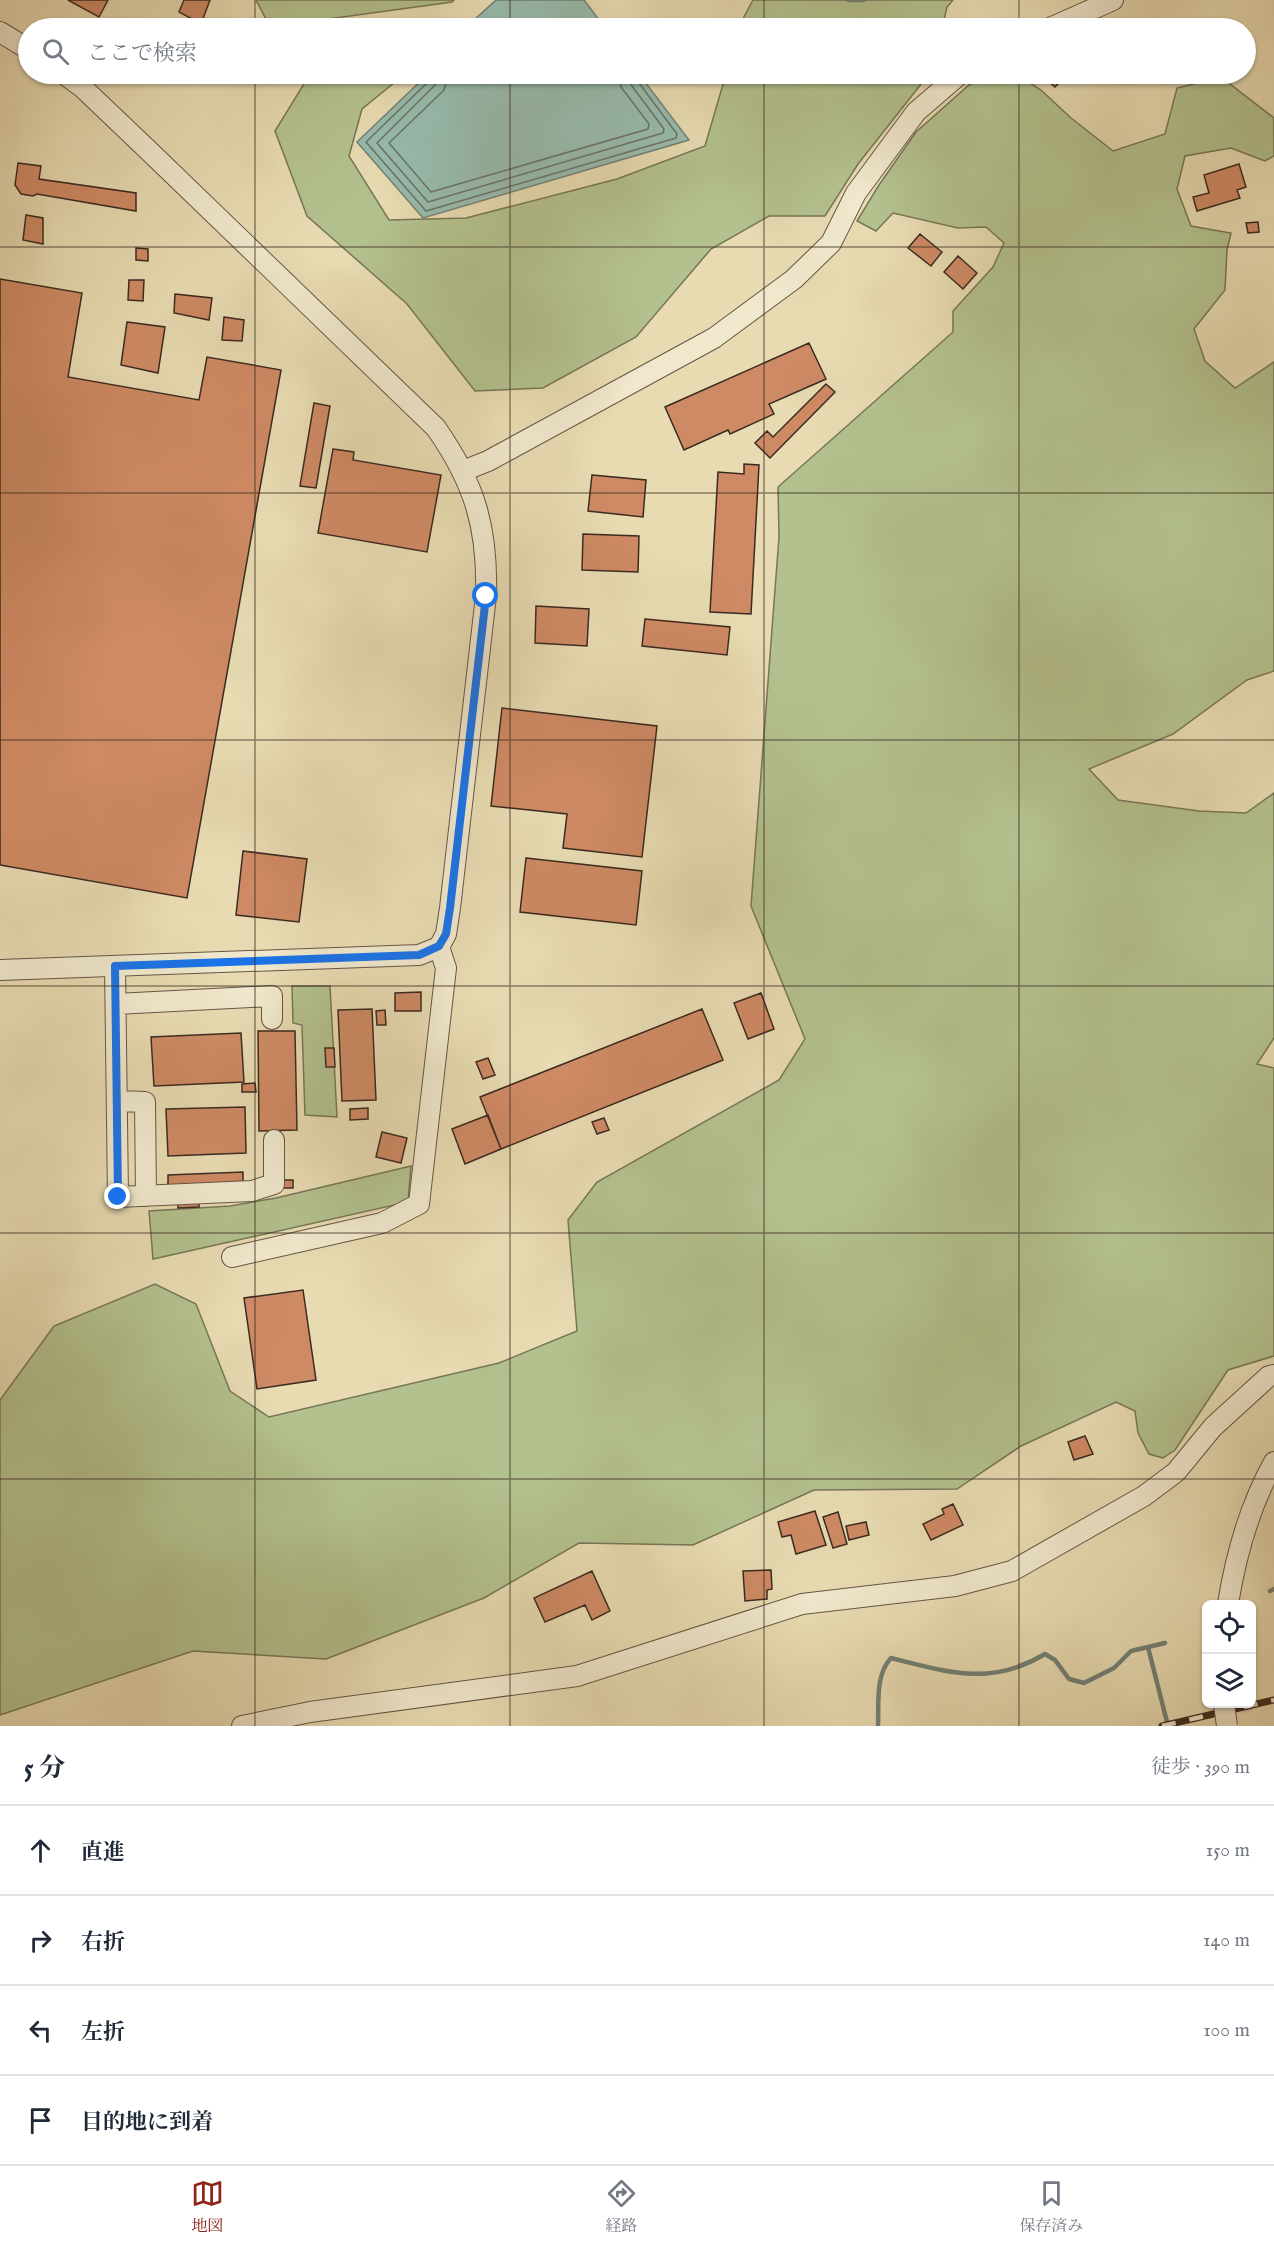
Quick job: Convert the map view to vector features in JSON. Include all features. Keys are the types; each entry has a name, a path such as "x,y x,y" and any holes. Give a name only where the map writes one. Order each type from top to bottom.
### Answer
{"street":[{"path":"1072,18 1113,0"},
{"path":"0,32 18,43"},
{"path":"0,970 419,955 439,946 446,934 450,908 486,596 485,548 481,520 463,471 436,428 78,84"},
{"path":"463,471 488,461 714,338 794,279 831,243 856,192 916,112 948,84"},
{"path":"232,1257 382,1223 419,1204 446,968 439,946"},
{"path":"115,966 118,1197 252,1191 274,1184 274,1140"},
{"path":"116,1004 272,996 272,1019"},
{"path":"117,1101 145,1102 146,1196"},
{"path":"242,1726 310,1712 577,1676 802,1604 955,1587 1012,1570 1144,1496 1176,1472 1213,1426 1269,1376 1274,1375"},
{"path":"1229,1600 1238,1550 1250,1512 1274,1462"},
{"path":"1225,1708 1227,1726"}],"green space":[{"path":"256,0 454,0 336,18 265,18"},
{"path":"753,0 953,0 947,7 944,18 743,18"},
{"path":"304,84 393,84 362,109 349,156 389,220 466,218 617,179 705,146 723,84 921,84 858,164 825,216 769,216 711,249 636,337 543,388 475,391 407,304 307,216 275,131"},
{"path":"1032,84 1113,151 1165,134 1177,88 1193,84 1230,84 1274,118 1274,156 1265,161 1231,148 1185,156 1177,189 1191,226 1231,233 1227,250 1225,290 1194,329 1205,361 1235,388 1274,362 1274,671 1247,680 1173,734 1089,769 1118,800 1199,811 1246,813 1274,793 1274,1038 1257,1064 1274,1068 1274,1356 1228,1370 1175,1450 1163,1458 1149,1454 1138,1433 1135,1411 1116,1402 1021,1446 957,1489 814,1490 693,1545 579,1543 484,1598 326,1659 193,1651 0,1715 0,1400 54,1326 155,1284 196,1304 230,1391 269,1417 499,1363 577,1331 568,1220 597,1182 779,1080 805,1039 751,906 779,537 778,487 953,332 953,311 993,267 1004,243 986,227 958,228 893,213 876,231 857,221 916,132 969,85"},
{"path":"292,986 330,986 337,1117 305,1115 302,1025 293,1023"},
{"path":"411,1166 408,1202 153,1259 149,1211 230,1206 276,1198"}],"water":[{"path":"496,0 584,0 598,18 476,18"},
{"path":"418,84 647,84 689,140 423,218 357,142"}],"building":[{"path":"68,0 108,0 99,17"},
{"path":"184,0 210,0 203,18 190,18 179,12"},
{"path":"18,163 41,166 39,179 136,193 136,211 37,194 33,196 21,194 15,185"},
{"path":"1239,164 1246,187 1237,190 1240,198 1197,211 1193,197 1209,193 1204,175"},
{"path":"26,215 43,218 43,244 23,240"},
{"path":"1258,222 1259,232 1248,233 1246,223"},
{"path":"920,234 942,252 931,266 908,248"},
{"path":"136,248 148,249 148,261 136,260"},
{"path":"958,256 977,273 963,289 944,272"},
{"path":"0,279 82,293 68,377 199,400 207,357 281,370 187,898 0,865"},
{"path":"129,280 144,280 143,301 128,300"},
{"path":"175,294 212,298 209,320 174,313"},
{"path":"224,317 244,320 242,341 222,340"},
{"path":"127,322 165,327 158,373 121,365"},
{"path":"809,343 826,379 769,404 774,414 730,434 728,430 684,450 665,407"},
{"path":"826,384 835,392 770,458 755,443 767,431 773,437"},
{"path":"314,403 330,406 316,488 300,486"},
{"path":"333,449 354,452 353,460 441,475 427,552 318,533"},
{"path":"744,464 759,465 751,614 710,612 718,472 744,474"},
{"path":"592,475 646,480 643,517 588,511"},
{"path":"583,534 639,536 638,572 582,570"},
{"path":"536,606 589,609 587,646 535,643"},
{"path":"645,619 730,627 727,655 642,646"},
{"path":"502,708 657,726 642,857 563,848 567,814 491,806"},
{"path":"243,851 307,859 299,922 236,915"},
{"path":"526,858 642,871 636,925 520,912"},
{"path":"421,992 421,1011 395,1011 395,993"},
{"path":"761,993 774,1029 748,1039 734,1003"},
{"path":"372,1009 376,1100 342,1101 338,1010"},
{"path":"702,1009 723,1060 501,1149 480,1097"},
{"path":"385,1010 386,1025 377,1025 376,1011"},
{"path":"258,1031 295,1031 297,1130 259,1131"},
{"path":"241,1033 244,1082 154,1086 151,1037"},
{"path":"325,1048 334,1048 335,1067 326,1067"},
{"path":"488,1058 495,1075 483,1079 476,1062"},
{"path":"255,1083 256,1092 242,1092 242,1084"},
{"path":"245,1107 246,1153 168,1156 166,1109"},
{"path":"368,1108 368,1119 350,1120 350,1109"},
{"path":"488,1115 501,1149 465,1164 452,1129"},
{"path":"604,1118 609,1130 597,1134 592,1122"},
{"path":"382,1132 407,1138 401,1163 376,1157"},
{"path":"243,1172 243,1189 168,1192 168,1175"},
{"path":"283,1180 293,1180 293,1188 283,1188"},
{"path":"199,1200 199,1207 178,1208 178,1201"},
{"path":"303,1290 316,1380 257,1389 244,1298"},
{"path":"1085,1436 1093,1454 1074,1460 1068,1442"},
{"path":"953,1504 963,1525 931,1540 923,1524 944,1514 942,1509"},
{"path":"815,1511 826,1545 796,1554 791,1535 782,1537 778,1522"},
{"path":"838,1512 847,1544 833,1548 823,1517"},
{"path":"866,1522 869,1535 849,1540 846,1526"},
{"path":"771,1570 772,1589 767,1590 767,1599 745,1601 743,1571"},
{"path":"592,1571 610,1611 592,1620 585,1605 545,1622 534,1598"}],"waterway":[{"path":"848,0 864,0"},
{"path":"1270,1591 1274,1589"},
{"path":"878,1726 880,1681 891,1658 950,1672 969,1674 1006,1671 1045,1654 1055,1660 1069,1679 1084,1683 1114,1668 1131,1651 1165,1643"},
{"path":"1148,1647 1168,1726"}],"railway":[{"path":"1162,1726 1274,1700"}],"route":[{"path":"118,1197 115,966 419,955 439,946 446,934 450,908 486,596"}]}
